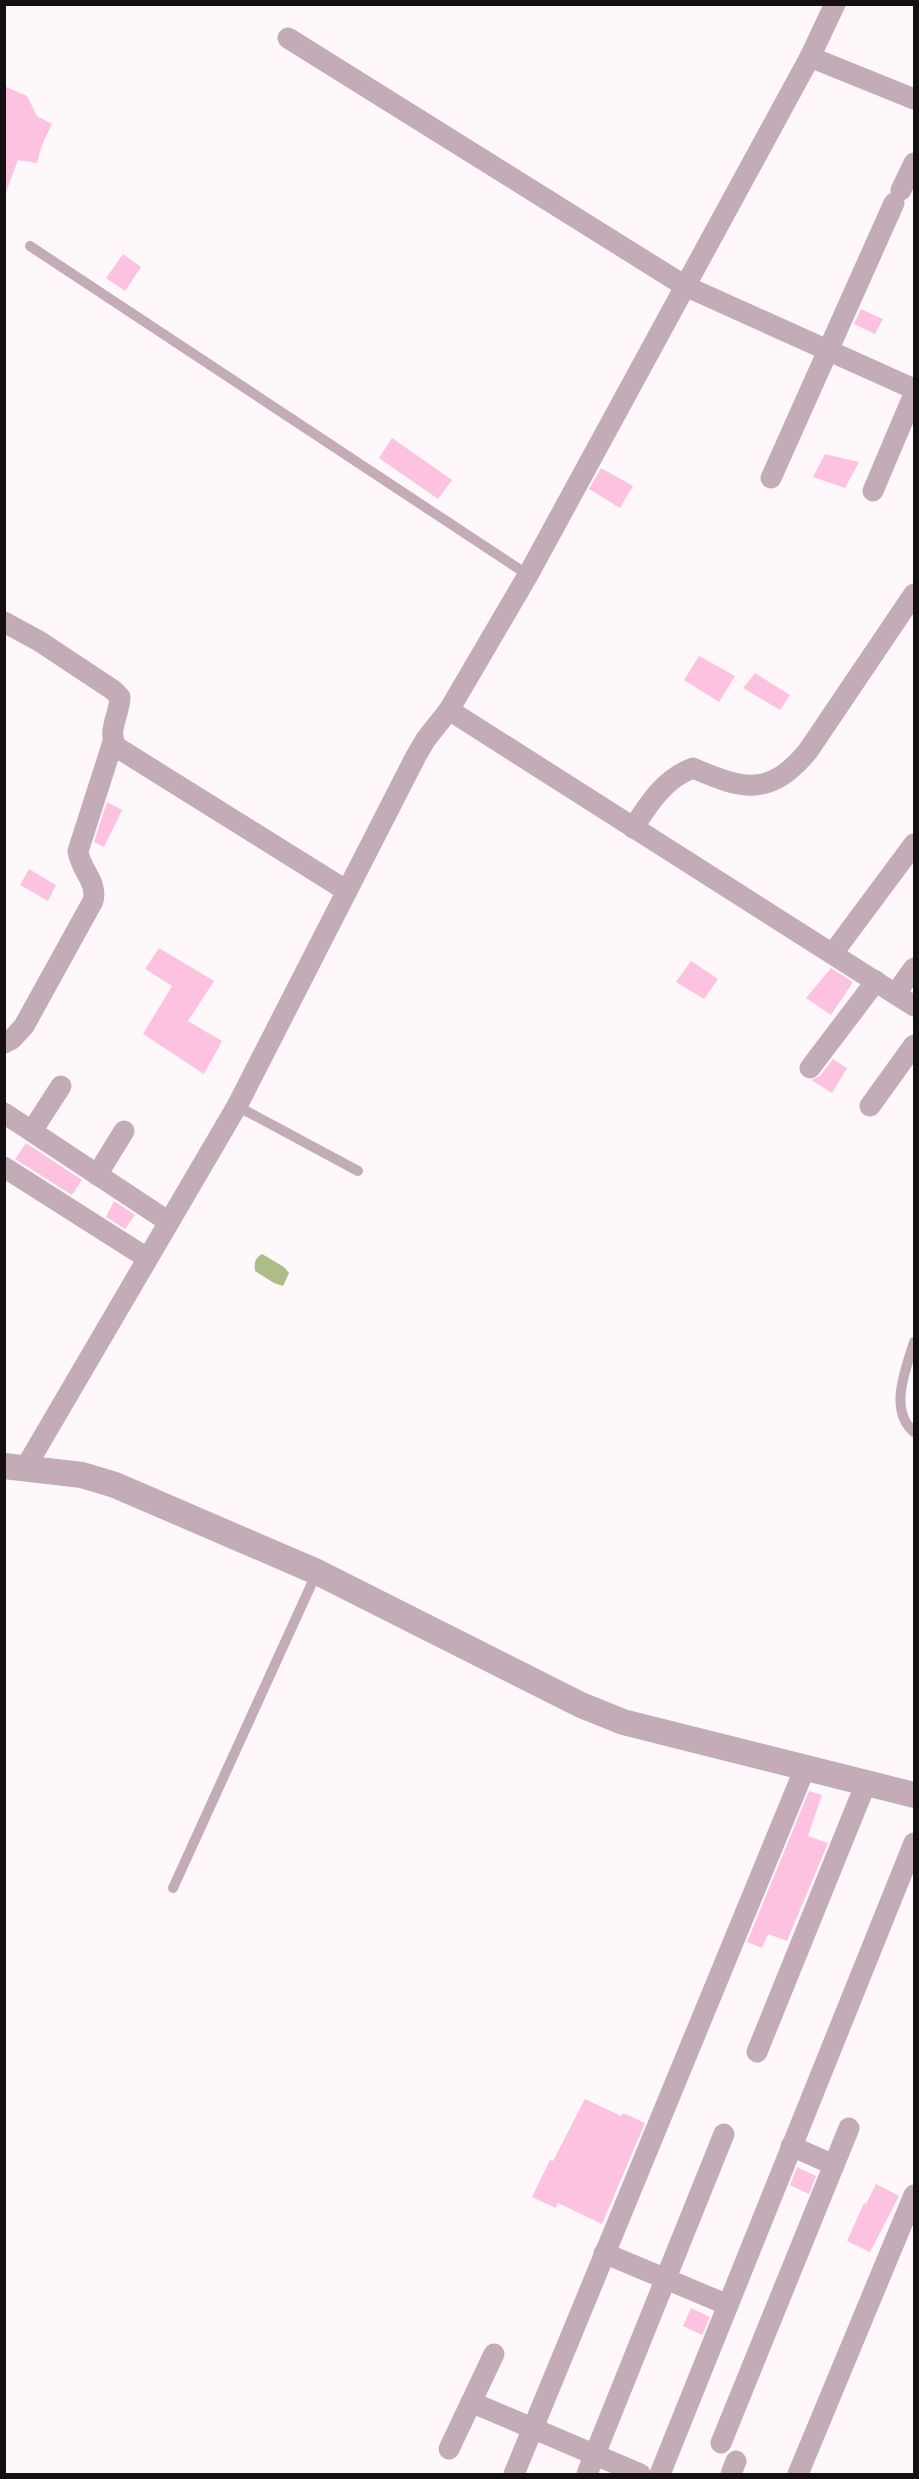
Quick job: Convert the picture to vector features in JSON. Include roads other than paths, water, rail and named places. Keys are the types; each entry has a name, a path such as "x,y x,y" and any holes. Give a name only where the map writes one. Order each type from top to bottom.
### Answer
{"street":[{"path":"835,4 810,57 528,575 449,710 416,756 237,1106 147,1258 14,1468 82,1475 115,1485 317,1572 581,1705 623,1722 915,1795"},
{"path":"288,38 685,286 915,389"},
{"path":"810,57 915,99"},
{"path":"771,478 915,163"},
{"path":"873,490 915,394"},
{"path":"633,828 657,792 680,773 693,768 749,786 772,782 792,771 915,594"},
{"path":"4,622 48,647 120,697 120,707 111,735 118,748 347,891"},
{"path":"449,710 915,1006"},
{"path":"4,1043 12,1039 24,1026 93,900 94,885 79,860 78,851 113,742"},
{"path":"833,953 915,844"},
{"path":"896,993 915,968"},
{"path":"810,1068 876,981"},
{"path":"870,1106 915,1045"},
{"path":"32,1131 61,1086"},
{"path":"4,1113 169,1222"},
{"path":"97,1175 124,1131"},
{"path":"4,1167 147,1258"},
{"path":"514,2475 805,1768"},
{"path":"757,2052 866,1783"},
{"path":"660,2475 915,1843"},
{"path":"721,2443 849,2128"},
{"path":"591,2465 724,2134"},
{"path":"791,2146 834,2165"},
{"path":"798,2475 915,2196"},
{"path":"604,2253 728,2305"},
{"path":"449,2449 494,2354"},
{"path":"471,2402 533,2429 591,2465 640,2475"}],"lane":[{"path":"30,246 528,575"},
{"path":"237,1106 358,1171"},
{"path":"915,1342 905,1371 900,1399 905,1420 915,1432"},
{"path":"173,1888 317,1572"}]}
